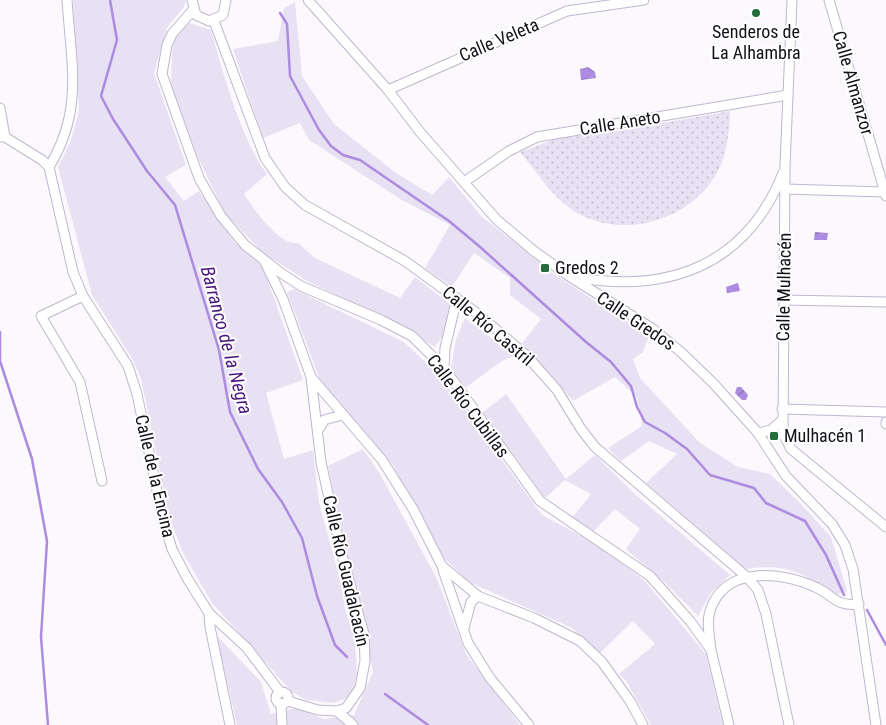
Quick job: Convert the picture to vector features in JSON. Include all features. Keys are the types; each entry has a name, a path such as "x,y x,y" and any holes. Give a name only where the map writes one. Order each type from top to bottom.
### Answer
{"street":[{"path":"0,108 3,137 42,160 49,168 69,125 74,99 67,0"},
{"path":"192,0 193,10 204,21 214,21 223,15 226,0"},
{"path":"302,0 308,0"},
{"name":"Calle Gredos","path":"308,0 388,90 420,132 497,220 534,251 569,276 653,329 675,347 714,384 758,433 786,476 832,524 845,545 853,569 876,725"},
{"name":"Calle Veleta","path":"388,90 567,11 644,0"},
{"name":"Calle Mulhacén","path":"792,0 785,166 783,434 791,449 886,527"},
{"name":"Calle Almanzor","path":"829,0 885,194"},
{"name":"Calle Río Cubillas","path":"193,10 172,34 167,45 162,74 199,178 221,216 245,245 302,286 381,320 412,336 444,368 540,501 650,576 690,622 711,650 729,725"},
{"path":"832,11 844,23"},
{"name":"Calle Río Castril","path":"214,21 265,158 285,187 305,205 405,261 457,298 526,355 557,390 581,429 595,447 747,577 758,590 766,614 789,725"},
{"name":"Calle Aneto","path":"464,182 509,151 537,137 788,95"},
{"path":"569,276 597,281 648,282 672,277 706,265 731,247 760,215 774,195 785,166"},
{"name":"Calle de la Encina","path":"49,168 69,257 83,296 128,366 137,394 163,520 170,542 187,578 209,613 247,648 280,692 276,699 284,702"},
{"path":"785,189 885,194"},
{"name":"Calle Río Guadalcacín","path":"264,259 283,299 311,377 319,429 321,462 364,634 365,661 360,688 346,708"},
{"path":"83,296 42,316 80,382 102,480"},
{"path":"444,368 445,348 457,298"},
{"path":"784,300 886,302"},
{"path":"452,323 461,314 472,310"},
{"path":"429,353 438,353 445,348"},
{"path":"311,377 387,468 413,508 442,566 476,656 529,725"},
{"path":"782,409 886,412"},
{"path":"319,429 324,420 342,415"},
{"path":"758,433 770,430 782,420"},
{"path":"442,566 478,596 534,618 580,640 602,662 630,701 643,725"},
{"path":"711,650 708,618 715,597 730,584 747,577 771,574 794,579 817,587 834,601 846,606 859,604"},
{"path":"464,628 471,602 478,596"},
{"path":"209,613 210,627 230,725"},
{"path":"690,622 702,623 708,618"},
{"path":"282,725 284,702 318,710 337,711 346,708 352,724"},
{"path":"337,711 352,724"}],"shaded area":[{"path":"73,0 186,0 184,7 168,26 154,73 186,165 165,177 184,201 199,191 235,243 256,260 264,270 303,380 266,393 284,459 313,450 319,503 340,579 345,609 355,639 357,674 354,687 346,698 334,703 306,700 292,692 212,603 183,553 169,516 141,379 133,360 92,295 58,167 71,140 79,111"},
{"path":"295,2 302,76 334,124 396,173 432,195 449,177 482,217 557,276 649,336 643,352 633,359 640,378 700,443 738,467 770,474 799,502 831,537 847,591 836,595 794,571 773,567 746,569 646,483 677,454 649,441 621,461 608,448 642,426 637,397 615,377 573,401 522,343 541,319 510,295 510,278 474,253 452,287 425,268 450,225 402,200 309,140 300,123 263,138 233,49 278,41 284,8"},
{"path":"189,23 211,30 241,124 249,143 267,174 244,194 254,208 275,232 290,242 298,243 315,258 400,298 415,277 450,304 443,335 435,347 404,327 309,282 263,253 225,213 197,156 171,85 174,37"},
{"path":"730,111 726,150 717,173 705,190 690,203 672,214 653,221 633,225 612,224 593,220 574,211 559,199 520,152 555,139 623,130"},
{"path":"294,289 404,342 443,379 542,515 596,544 645,581 706,654 723,725 651,725 626,681 619,674 655,644 633,621 599,654 572,628 469,582 442,556 392,464 320,380 287,292"},
{"path":"465,318 514,356 502,361 465,388 451,367 456,339"},
{"path":"506,394 566,479 595,455 635,494 730,575 711,593 698,616 665,583 626,549 640,529 615,509 594,531 572,518 591,494 565,480 545,498 483,412"},
{"path":"363,449 380,474 437,579 466,654 520,725 237,725 216,635 261,682 271,714 297,708 324,719 354,715 373,672 328,466"}],"water":[{"path":"588,67 595,72 596,78 581,80 580,69"},
{"path":"815,232 828,233 827,240 814,240"},
{"path":"738,283 740,291 727,293 726,287"},
{"path":"737,387 741,387 748,395 746,400 742,400 735,393"}],"waterway":[{"name":"Barranco de la Negra","path":"110,0 117,40 101,96 113,119 147,171 175,205 219,350 230,412 258,469 282,502 302,538 317,596 335,645 347,657"},
{"path":"280,13 287,24 290,76 319,130 331,146 343,155 360,160 449,221 479,246 611,362 631,386 637,407 645,422 665,433 687,449 710,475 754,488 766,503 805,521 826,555 844,595"},
{"path":"0,332 0,359"},
{"path":"0,361 32,459 47,541 41,637 48,725"},
{"path":"867,610 886,645"},
{"name":"Barranco de la Negra","path":"385,694 428,725"}],"place":[{"name":"Senderos de La Alhambra","path":"756,13"},
{"name":"Gredos 2","path":"545,268"},
{"name":"Mulhacén 1","path":"774,436"}]}
